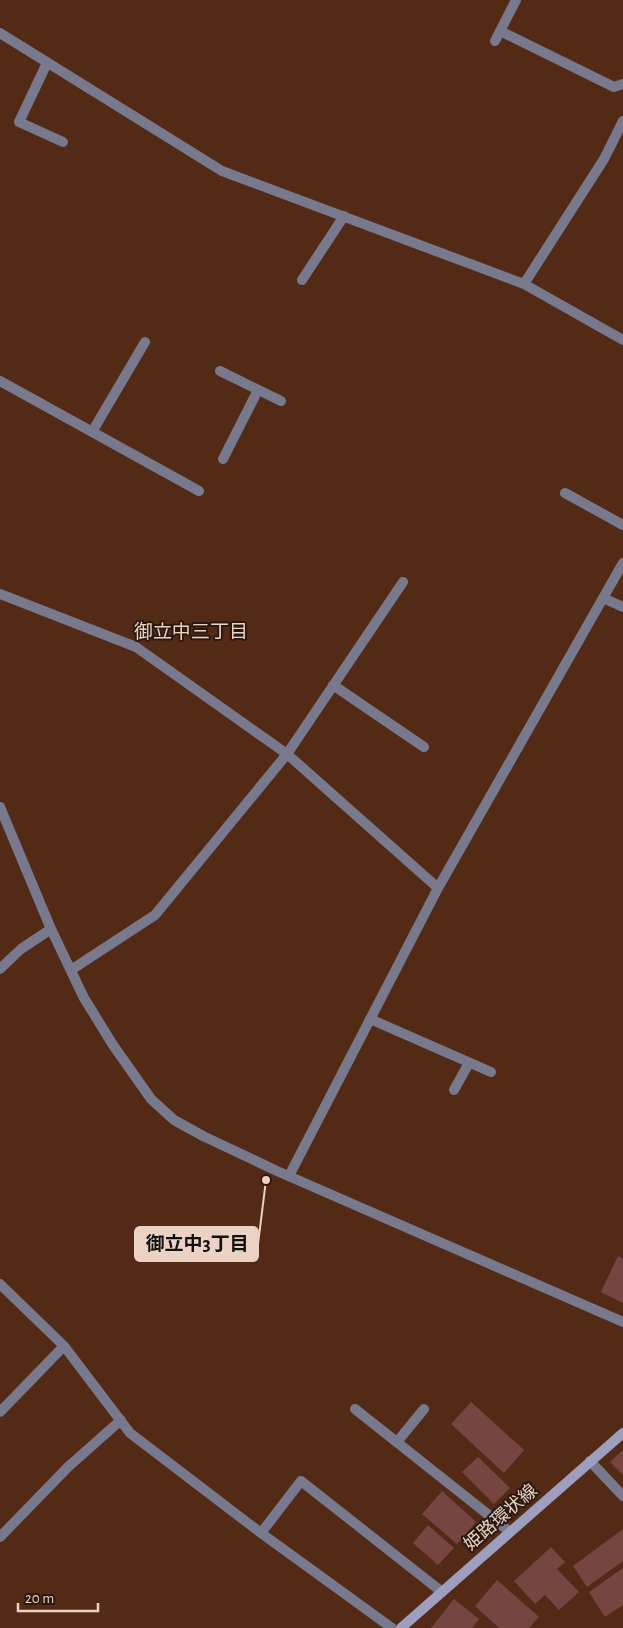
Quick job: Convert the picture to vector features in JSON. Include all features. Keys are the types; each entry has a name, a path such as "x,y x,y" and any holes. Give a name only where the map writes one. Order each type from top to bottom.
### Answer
{"main road":[{"name":"姫路環状線","path":"401,1628 623,1432"}],"street":[{"path":"495,41 516,0"},
{"path":"500,31 614,87 623,84"},
{"path":"0,33 222,171 524,284 623,340"},
{"path":"47,63 18,122 63,142"},
{"path":"524,284 604,160 623,121"},
{"path":"302,280 344,216"},
{"path":"92,432 145,342"},
{"path":"220,371 281,401"},
{"path":"0,381 199,491"},
{"path":"223,459 258,390"},
{"path":"565,492 623,526"},
{"path":"289,1176 438,888 623,564"},
{"path":"71,970 155,915 287,754 403,582"},
{"path":"0,594 136,647 287,754 438,888"},
{"path":"603,598 623,607"},
{"path":"333,685 424,747"},
{"path":"0,808 51,929 84,998 113,1045 151,1099 174,1120 203,1136 289,1176 623,1322"},
{"path":"0,969 21,949 51,929"},
{"path":"370,1019 491,1072"},
{"path":"454,1090 469,1063"},
{"path":"0,1284 64,1346 130,1433 261,1533 392,1628"},
{"path":"0,1412 64,1346"},
{"path":"355,1409 510,1532"},
{"path":"397,1442 424,1409"},
{"path":"0,1537 68,1467 120,1420"},
{"path":"590,1461 623,1496"},
{"path":"261,1533 301,1481 442,1592"}],"building":[{"path":"618,1256 623,1259 623,1303 601,1292"},
{"path":"471,1402 524,1450 504,1473 451,1424"},
{"path":"623,1450 623,1475 610,1462"},
{"path":"478,1457 510,1488 494,1504 462,1472"},
{"path":"442,1491 476,1522 457,1544 422,1514"},
{"path":"428,1525 454,1548 438,1565 413,1543"},
{"path":"623,1529 623,1561 587,1587 573,1566"},
{"path":"551,1547 565,1562 557,1569 579,1592 559,1610 545,1595 535,1604 514,1581"},
{"path":"623,1568 623,1605 605,1617 589,1592"},
{"path":"497,1580 539,1617 529,1628 499,1628 475,1606"},
{"path":"454,1599 479,1619 472,1628 431,1628"}],"place":[{"name":"御立中3丁目","path":"266,1180"}],"district":[{"name":"御立中三丁目","path":"191,632"}]}
